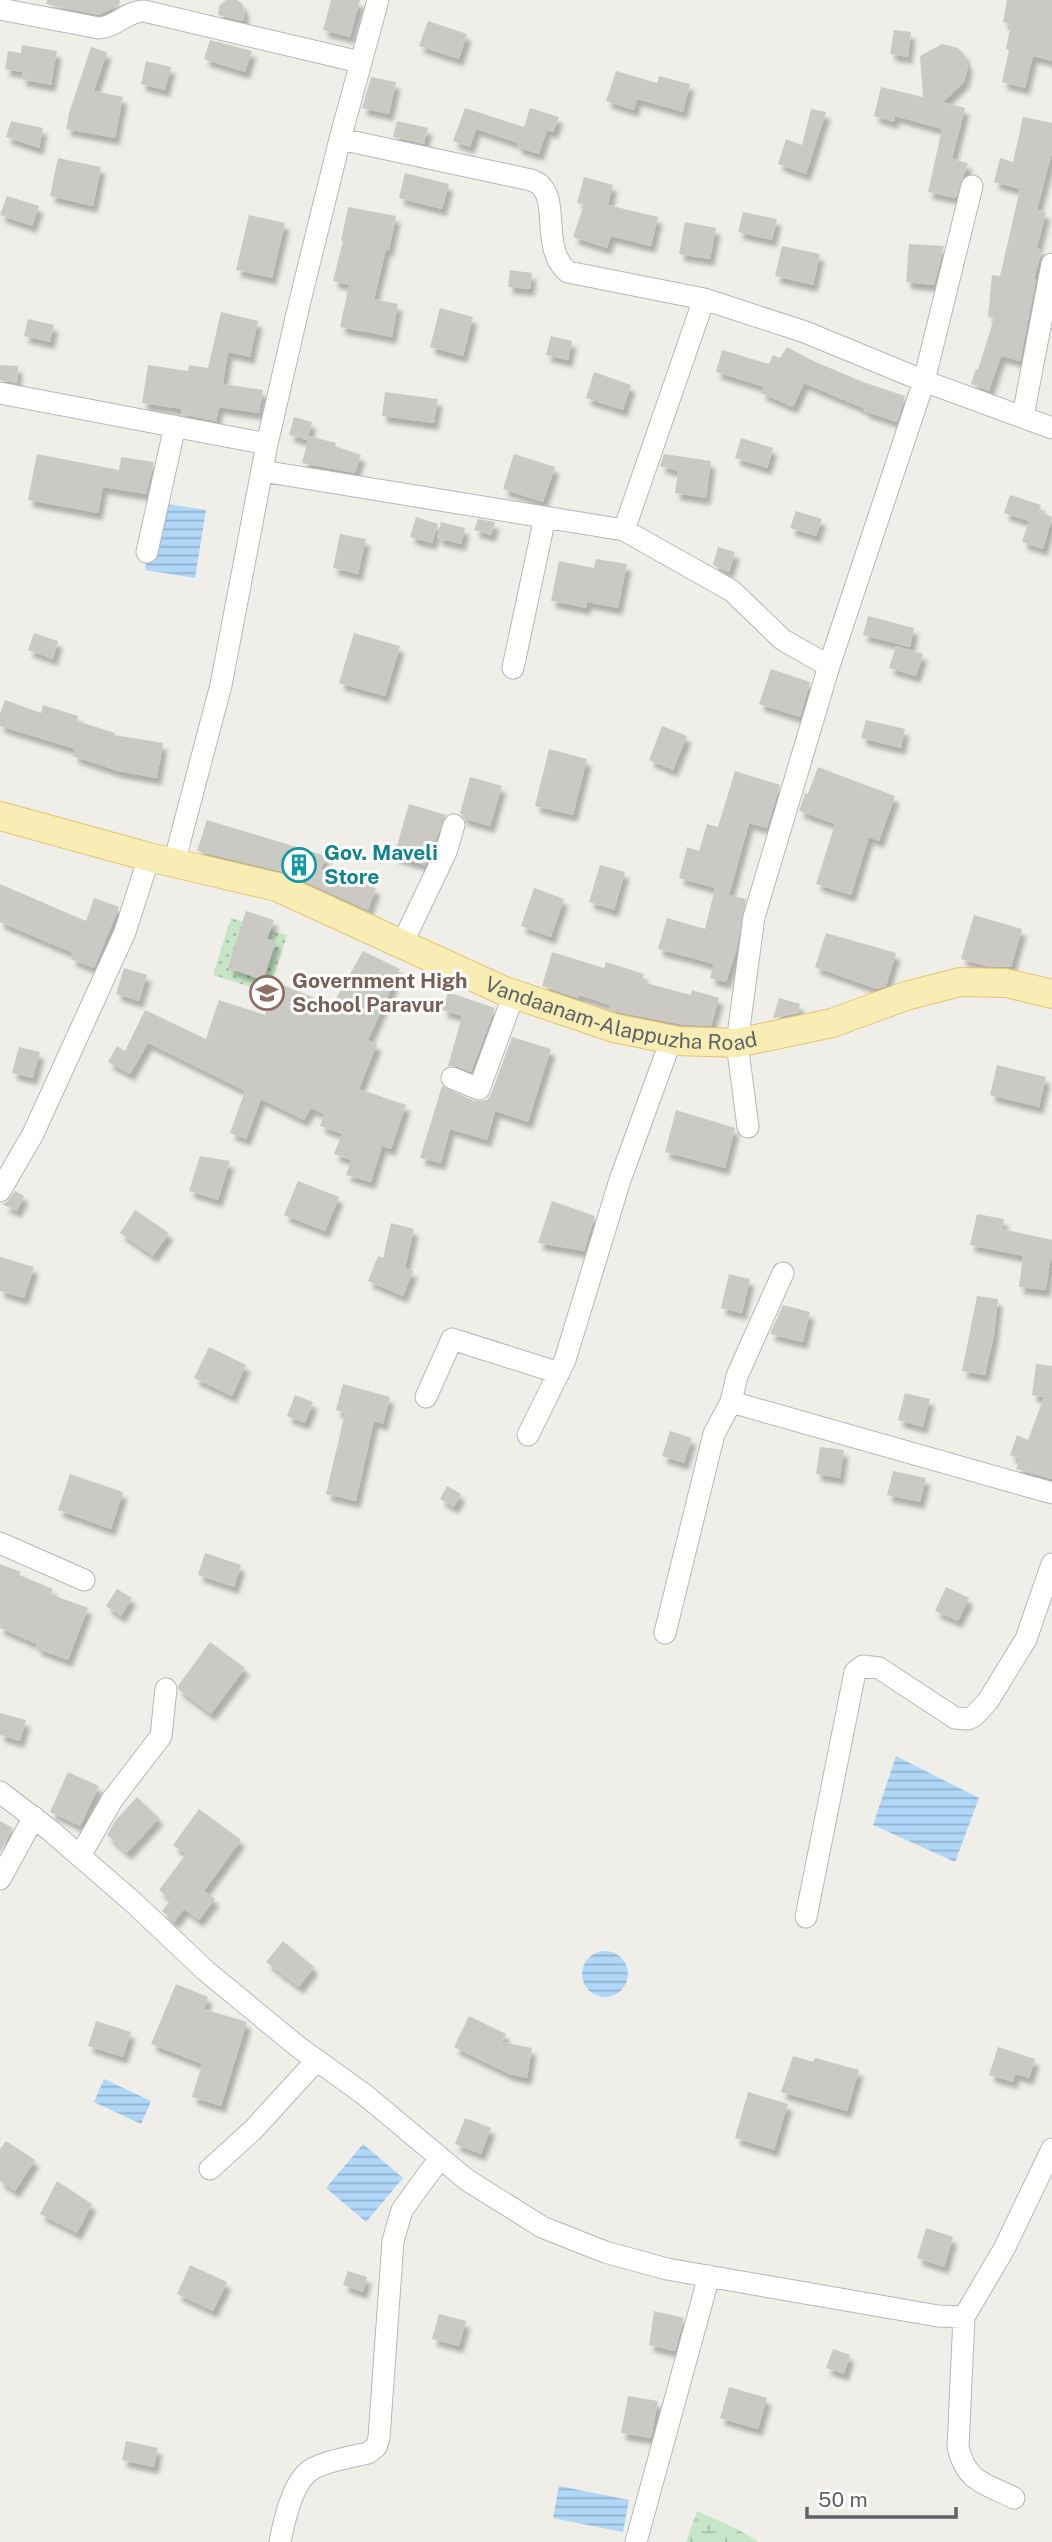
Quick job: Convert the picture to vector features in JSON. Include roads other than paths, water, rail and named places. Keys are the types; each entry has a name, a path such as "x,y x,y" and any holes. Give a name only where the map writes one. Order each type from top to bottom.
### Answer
{"main road":[{"name":"Vandaanam-Alappuzha Road","path":"0,816 162,860 277,887 401,946 514,994 614,1028 671,1040 737,1043 832,1023 906,996 960,982 1006,983 1052,994"}],"street":[{"path":"2,0 0,8 99,28 113,25 135,11 144,11 360,62"},
{"path":"0,1191 33,1134 125,932 162,860 221,685 267,444 340,139 378,0"},
{"path":"340,139 531,180 542,187 547,198 556,258 568,272 705,299 805,332 924,381 1052,428"},
{"path":"748,1127 737,1043 754,917 829,666 924,381 972,186"},
{"path":"1023,416 1052,264"},
{"path":"624,530 705,299"},
{"path":"0,393 267,444"},
{"path":"147,552 175,426"},
{"path":"262,471 624,530 732,591 783,640 829,666"},
{"path":"513,668 545,517"},
{"path":"401,946 446,852 454,825"},
{"path":"452,1078 479,1089 514,994"},
{"path":"528,1435 565,1360 620,1180 671,1040"},
{"path":"665,1633 714,1434 731,1402 737,1376 783,1273"},
{"path":"426,1396 452,1339 559,1373"},
{"path":"731,1402 1052,1493"},
{"path":"0,1543 84,1580"},
{"path":"806,1917 855,1672 863,1666 879,1668 955,1717 968,1719 988,1701 1026,1639 1050,1575"},
{"path":"80,1856 113,1800 161,1736 166,1689"},
{"path":"0,1792 80,1856 206,1971 365,2095 467,2180 542,2227 605,2252 667,2269 937,2316 964,2317"},
{"path":"0,1879 34,1817"},
{"path":"210,2169 253,2130 317,2060"},
{"path":"1014,2498 978,2480 962,2467 958,2446 964,2317 1004,2249 1052,2149"},
{"path":"280,2542 284,2521 305,2474 314,2468 368,2453 376,2447 379,2438 393,2241 402,2210 440,2158"},
{"path":"636,2542 709,2276"}],"water":[{"path":"155,502 206,510 195,578 145,570"},
{"path":"896,1756 979,1798 955,1862 873,1825"},
{"path":"605,1951 621,1958 628,1974 621,1990 605,1997 589,1990 582,1974 589,1958"},
{"path":"104,2079 151,2101 141,2124 94,2102"},
{"path":"363,2144 403,2178 366,2222 326,2188"},
{"path":"559,2486 629,2500 623,2532 553,2518"}],"place":[{"name":"Gov. Maveli Store","path":"299,865"},
{"name":"Government High School Paravur","path":"267,993"}]}
